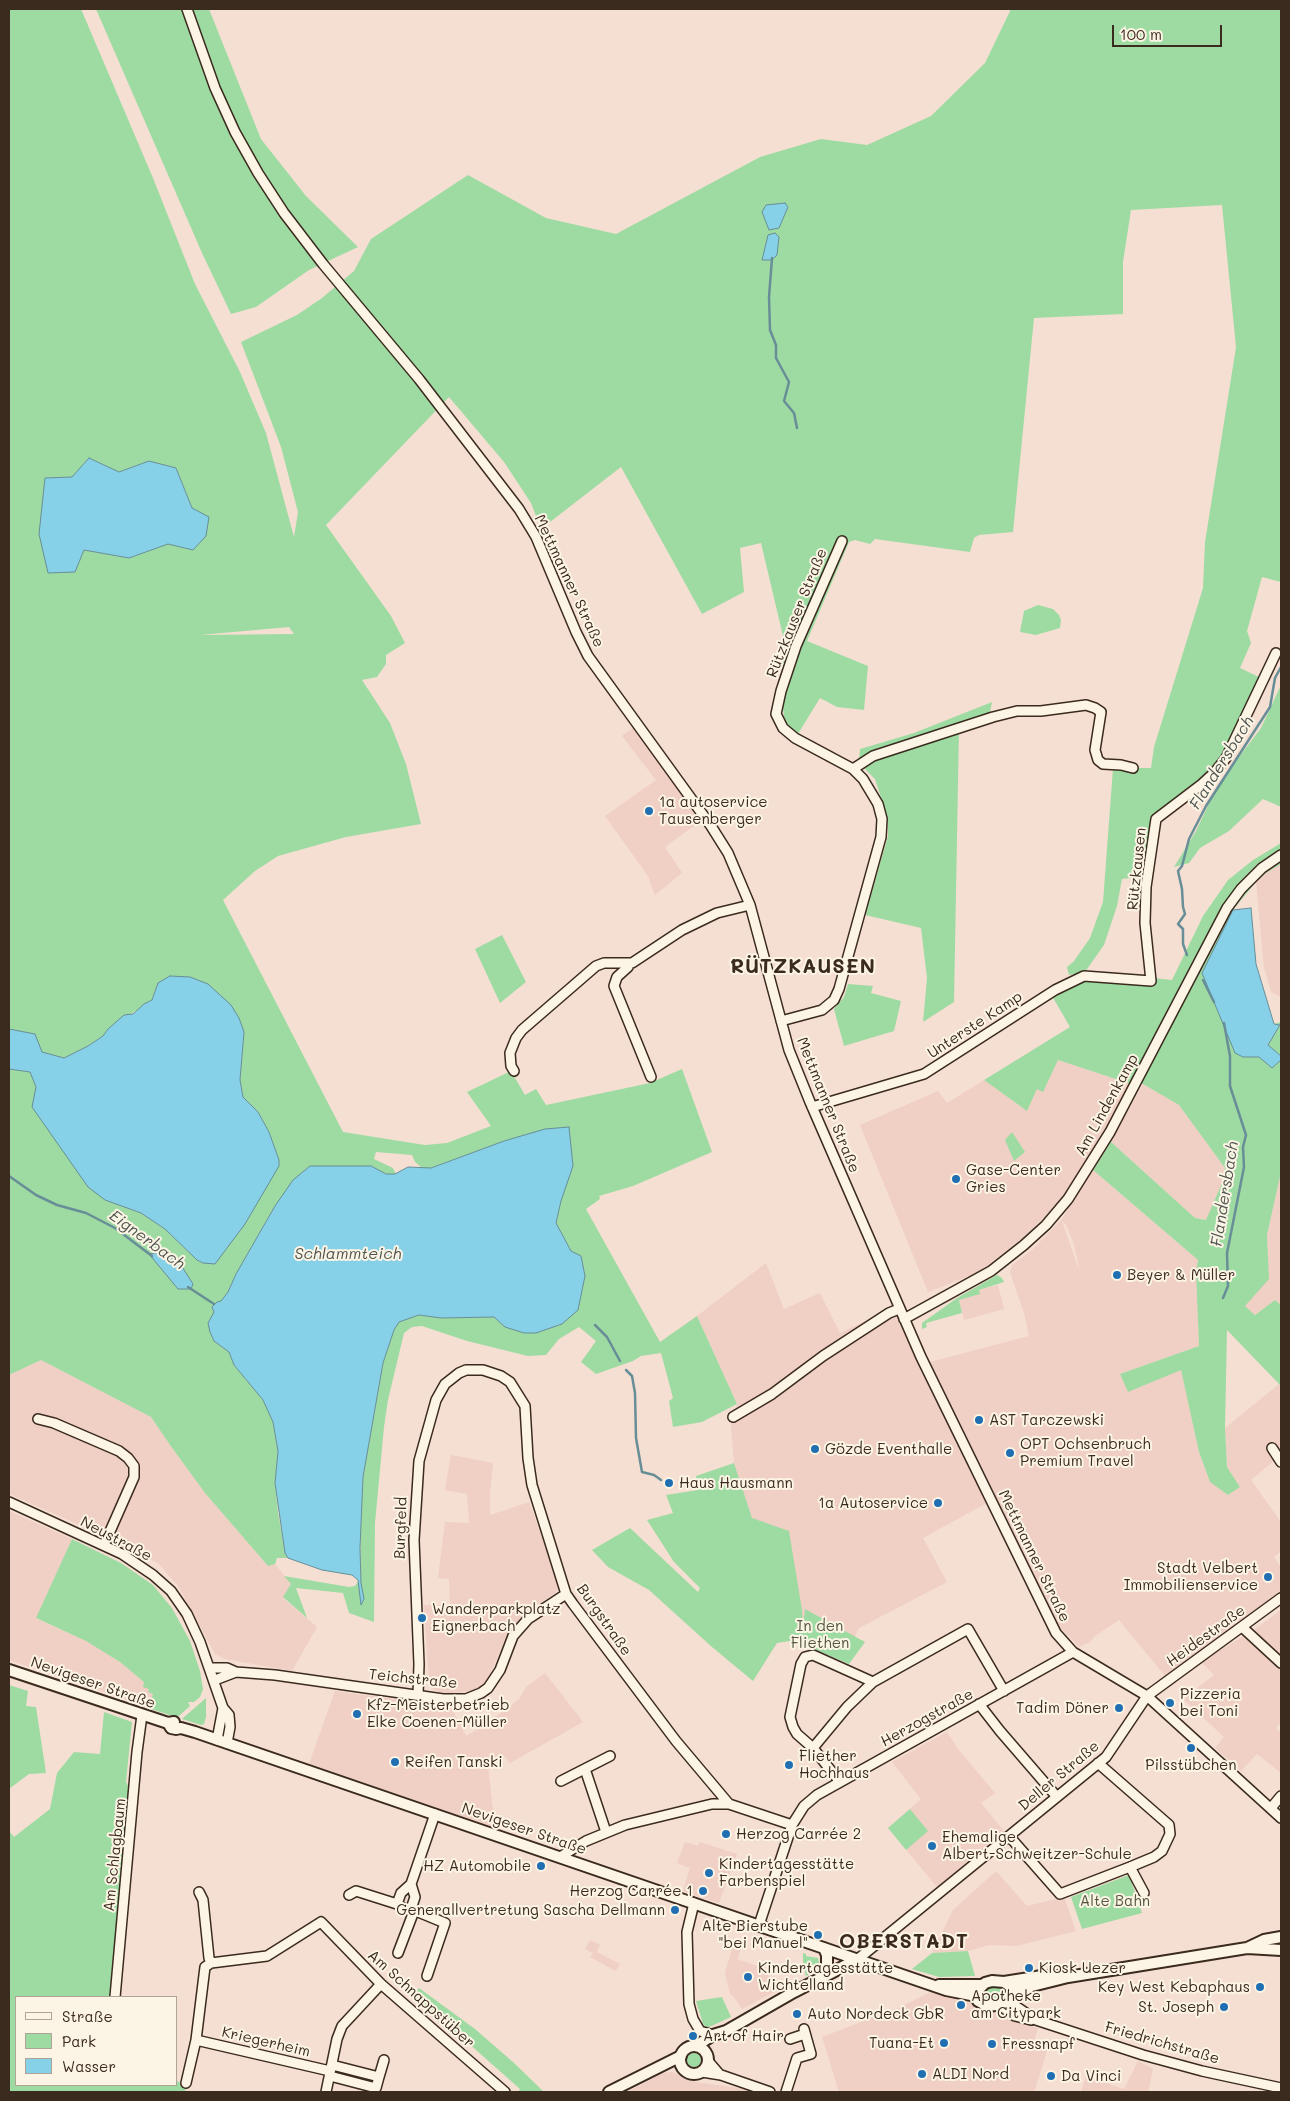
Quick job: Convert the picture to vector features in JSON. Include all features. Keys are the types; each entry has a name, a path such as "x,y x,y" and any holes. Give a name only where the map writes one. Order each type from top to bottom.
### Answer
{"main road":[{"name":"Nevigeser Straße","path":"9,1670 168,1724 178,1723 181,1728 858,1959"},
{"path":"1247,1948 1264,1940 1281,1937"},
{"path":"824,1948 827,1955 826,1975"},
{"path":"976,1996 978,2001 987,2006 1068,1977 1247,1948 1281,1950"},
{"path":"726,2031 711,2045 702,2072 692,2074 685,2071 681,2061 686,2049 696,2046 713,2035 726,2031 858,1959 956,1993 976,1996"},
{"path":"937,1985 982,1985 992,1981 1004,1982 1042,1976 1068,1977"},
{"path":"1004,1982 1009,1984 1007,1999"},
{"path":"976,1996 982,1985"},
{"path":"696,2046 707,2057"},
{"path":"609,2092 653,2069 681,2061"}],"street":[{"name":"Mettmanner Straße","path":"187,9 214,88 235,132 284,214 339,284 425,386 519,509 536,537 588,656 711,826 728,853 750,905 780,1021 789,1050 812,1107 899,1309 1056,1633 1073,1652 1147,1696 1281,1818"},
{"name":"Rützkauser Straße","path":"780,1021 822,1010 834,1000 839,989 881,836 882,820 878,804 863,779 852,769 795,738 783,728 776,714 781,691 796,646 842,541"},
{"name":"Rützkausen","path":"1151,981 1145,923 1146,886 1156,819 1202,784 1226,758 1276,653"},
{"path":"852,769 873,756 993,716 1017,711 1041,711 1086,704 1101,712 1095,750 1098,760 1103,764 1121,764 1133,768"},
{"name":"Am Lindenkamp","path":"904,1319 991,1271 1046,1225 1068,1199 1110,1132 1227,908 1241,889 1262,868 1281,855"},
{"path":"514,1071 511,1066 510,1053 519,1034 596,966 604,963 632,963 682,930 718,914 750,905"},
{"path":"628,967 617,977 614,986 615,991 651,1077"},
{"name":"Unterste Kamp","path":"812,1107 924,1074 1055,990 1084,976 1151,981"},
{"path":"734,1417 772,1394 830,1352 889,1313 899,1309"},
{"name":"Burgstraße","path":"459,1373 474,1369 497,1374 510,1382 522,1399 525,1406 528,1458 532,1485 566,1594 676,1741 729,1804"},
{"name":"Burgfeld","path":"418,1695 419,1664 414,1540 420,1461 436,1400 446,1384 459,1373"},
{"path":"38,1419 54,1423 119,1451 134,1466 134,1477 104,1545"},
{"path":"1272,1448 1281,1462"},
{"name":"Neustraße","path":"9,1502 104,1545 142,1566 171,1591 187,1614 211,1668 223,1708 229,1715 227,1743"},
{"name":"Teichstraße","path":"211,1668 228,1668 236,1672 275,1675 454,1700 466,1699 482,1693 488,1688 500,1670 513,1636 528,1619 566,1594"},
{"name":"Heidestraße","path":"1147,1696 1281,1598"},
{"path":"1242,1627 1281,1663"},
{"path":"814,1748 847,1706 873,1682 968,1629 1004,1691"},
{"name":"Herzogstraße","path":"759,1925 792,1825 804,1806 817,1795 1073,1652"},
{"path":"840,1782 814,1748 797,1734 790,1717 799,1671 805,1657 813,1655 873,1682"},
{"name":"Teichstraße","path":"215,1680 236,1672"},
{"name":"Deller Straße","path":"858,1959 1098,1763 1111,1749 1147,1696"},
{"path":"980,1704 1057,1797"},
{"name":"Neustraße","path":"217,1740 223,1708"},
{"name":"Am Schlagbaum","path":"115,1996 142,1715"},
{"path":"561,1781 610,1756"},
{"path":"1009,1836 1060,1894 1154,1857 1162,1851 1170,1834 1169,1825 1098,1763"},
{"path":"585,1769 606,1832"},
{"path":"1270,1808 1281,1796"},
{"path":"560,1857 586,1841 606,1832 646,1819 712,1804 729,1804 792,1825"},
{"path":"397,1904 401,1893 411,1884 435,1814"},
{"path":"1130,1867 1144,1893"},
{"path":"398,1953 415,1898 411,1884"},
{"path":"349,1895 356,1890 445,1923 427,1976"},
{"path":"186,2083 196,2040 205,1967 211,1963 203,1900 199,1892"},
{"path":"694,1903 687,1932 688,1997 693,2019 700,2031 713,2035"},
{"name":"Am Schnappstüber","path":"211,1963 267,1956 321,1922 381,1984 505,2092"},
{"path":"326,2092 337,2040 342,2026 381,1984"},
{"name":"Friedrichstraße","path":"1007,1999 1015,2016 1036,2020 1143,2056 1202,2072 1281,2088"},
{"path":"786,2092 797,2058 816,2052 804,2032 790,2039"},
{"name":"Kriegerheim","path":"196,2040 331,2071 379,2077"},
{"path":"707,2057 721,2075"},
{"name":"Kriegerheim","path":"331,2071 375,2090 384,2060"},
{"path":"702,2072 721,2075 770,2092"}],"shaded area":[{"path":"634,727 702,820 665,847 682,873 655,895 648,876 605,816 656,780 622,736"},
{"path":"1281,864 1281,997 1271,992 1264,968 1256,882"},
{"path":"1058,1060 1131,1084 1065,1196 1024,1237 977,1273 928,1292 860,1125 938,1091 947,1103 984,1080 1027,1111 1037,1089 1043,1091"},
{"path":"1143,1084 1179,1105 1225,1168 1222,1183 1207,1220 1195,1218 1111,1142"},
{"path":"1093,1170 1198,1260 1196,1272 1199,1346 1120,1374 1129,1391 1181,1369 1199,1452 1210,1482 1228,1495 1240,1487 1227,1467 1225,1428 1279,1384 1281,1386 1281,1455 1251,1480 1281,1522 1281,1551 1274,1557 1281,1567 1281,1590 1166,1677 1119,1620 1095,1636 1090,1642 1079,1647 1059,1626 930,1362 1029,1336 1024,1313 1010,1272 1012,1265 1032,1250 1061,1220","holes":["1062,1221 1066,1225 1074,1244 1080,1273"]},
{"path":"1281,1172 1281,1305 1275,1300 1255,1315 1244,1306 1268,1279 1267,1235"},
{"path":"766,1263 784,1309 820,1293 840,1333 893,1308 987,1503 923,1538 947,1582 859,1628 846,1656 804,1638 752,1518 734,1463 731,1426 737,1404 697,1316"},
{"path":"998,1285 1004,1309 964,1320 959,1300 979,1294 979,1290"},
{"path":"41,1360 151,1417 205,1493 268,1566 275,1564 291,1584 283,1598 317,1627 292,1671 225,1659 215,1654 178,1586 158,1563 125,1549 114,1540 9,1494 9,1375"},
{"path":"451,1455 493,1463 490,1515 529,1502 559,1583 555,1593 525,1613 507,1635 485,1682 474,1690 452,1694 441,1693 433,1689 429,1683 424,1605 450,1605 449,1579 438,1578 445,1522 469,1523 467,1494 445,1490"},
{"path":"9,1511 72,1539 37,1619 86,1641 120,1662 145,1682 153,1694 148,1707 9,1660"},
{"path":"1281,1610 1281,1722 1276,1728 1281,1733 1281,1773 1257,1754 1241,1771 1215,1748 1224,1737 1183,1699 1214,1675 1201,1662 1255,1629"},
{"path":"545,1673 583,1722 510,1763 505,1757 488,1766 495,1828 309,1764 335,1691 451,1707 466,1736 482,1727 519,1699 526,1687"},
{"path":"947,1732 958,1749 995,1793 981,1803 1004,1831 937,1887 888,1828 921,1799 892,1762"},
{"name":"Kindertagesstätte Farbenspiel","path":"685,1842 698,1846 700,1842 737,1854 719,1903 703,1898 700,1895 699,1897 683,1891 690,1868 677,1863"},
{"path":"996,1871 1027,1906 1064,1897 1076,1931 1016,1946 989,1945 968,1951 932,1953 953,1910"},
{"path":"590,1940 600,1945 597,1952 620,1964 616,1971 590,1957 593,1953 585,1949"},
{"name":"Kindertagesstätte Wichtelland","path":"733,1945 741,1949 737,1959 757,1966 758,1964 764,1966 770,1978 774,1976 780,1989 742,2009 730,1994 725,1973"},
{"path":"933,1991 972,2002 1014,2021 1038,2028 1033,2044 1048,2048 1034,2092 839,2092 822,2037 898,2008"},
{"path":"1138,2061 1153,2069 1148,2092 1081,2092 1086,2076 1124,2089"},
{"path":"672,2072 696,2082 739,2088 752,2092 627,2092 663,2073"}],"green space":[{"path":"9,9 81,9 153,178 195,284 240,372 266,433 294,537 298,512 281,447 241,342 297,315 322,298 354,271 371,239 468,175 546,218 616,234 760,157 821,139 867,145 931,116 985,63 1011,9 1281,9 1281,582 1262,577 1247,631 1251,643 1240,668 1261,678 1221,762 1207,776 1157,816 1146,876 1122,879 1117,906 1104,945 1085,972 1069,975 1067,967 1074,961 1090,938 1103,902 1113,768 1151,768 1154,747 1203,588 1205,542 1236,347 1222,205 1131,210 1123,262 1123,314 1034,318 1013,532 979,535 974,538 970,552 875,539 870,544 855,540 849,542 807,641 868,666 864,710 837,707 820,698 798,734 789,726 784,717 783,636 761,543 740,548 744,592 702,614 621,467 541,529 531,503 504,462 449,397 326,525 391,616 405,643 386,655 386,664 377,677 362,680 390,723 406,764 421,824 346,837 278,856 255,871 223,900 343,1132 425,1145 447,1143 491,1126 467,1092 511,1071 525,1095 536,1089 546,1105 650,1083 682,1069 712,1152 633,1186 599,1196 600,1199 586,1209 660,1342 697,1316 737,1404 702,1422 673,1427 669,1401 673,1398 661,1353 641,1356 633,1361 596,1374 581,1362 596,1341 579,1327 559,1339 546,1355 528,1356 467,1341 422,1326 412,1327 404,1333 388,1400 384,1427 375,1523 374,1622 349,1613 343,1593 296,1588 307,1618 283,1597 291,1584 284,1576 349,1587 355,1586 361,1577 360,1520 363,1477 383,1363 394,1330 399,1322 419,1315 441,1318 494,1317 505,1327 536,1333 562,1324 571,1251 556,1223 561,1201 504,1141 431,1168 422,1168 415,1162 412,1155 376,1152 374,1159 393,1168 396,1174 386,1174 371,1166 357,1167 275,1206 236,1274 228,1292 221,1301 212,1307 214,1312 214,1341 229,1352 234,1365 263,1400 273,1422 278,1451 275,1483 278,1512 285,1553 288,1558 277,1558 275,1564 268,1566 205,1493 151,1417 41,1360 9,1375 9,1069 30,1072 36,1087 105,1200 141,1213 165,1229 197,1260 203,1263 279,1160 269,1132 258,1112 243,1098 240,1080 244,1032 155,990 152,1000 108,1029 103,1036 88,1046 64,1058 42,1052 9,1029","holes":["89,458 119,472 149,461 176,468 192,508 193,550 168,544 129,558 84,550 46,478 72,477","289,627 294,634 200,635"]},
{"path":"96,9 209,9 261,139 306,196 358,247 309,270 256,307 231,314 202,253"},
{"path":"1038,605 1053,609 1059,615 1061,620 1060,628 1036,635 1020,632 1024,611"},
{"path":"1281,685 1281,807 1263,799 1229,831 1200,848 1189,863 1174,867 1196,831 1217,786 1261,728"},
{"path":"992,702 989,718 959,728 954,1002 923,1022 927,978 921,928 865,915 888,836 888,828 887,816 875,779 863,767 853,762 859,759 860,749 914,733"},
{"path":"1281,843 1281,864 1256,882 1233,910 1202,973 1243,1057 1259,1057 1272,1068 1281,1060 1281,1172 1267,1235 1269,1279 1245,1306 1255,1315 1275,1300 1281,1305 1281,1386 1227,1330 1225,1428 1227,1467 1240,1487 1228,1495 1210,1482 1199,1452 1181,1370 1128,1392 1120,1374 1199,1346 1196,1272 1198,1260 1093,1170 1111,1142 1195,1218 1206,1220 1222,1183 1225,1168 1179,1105 1143,1084 1131,1084 1058,1060 1043,1092 1037,1089 1027,1111 984,1080 1070,1027 1052,996 1072,984 1097,972 1172,980 1203,916 1228,880 1253,860"},
{"path":"502,935 526,982 500,1003 475,949"},
{"path":"848,984 873,986 871,993 901,1001 894,1031 844,1046 834,1009 844,997"},
{"path":"1281,1022 1281,1056 1268,1045 1280,1026 1274,1024"},
{"path":"1012,1132 1025,1152 1014,1161 1005,1140"},
{"path":"997,1275 1004,1282 979,1290 980,1294 959,1300 962,1313 926,1323 927,1327 922,1329 922,1323 957,1298"},
{"name":"In den Fliethen","path":"734,1463 752,1518 789,1531 803,1627 805,1609 865,1642 849,1664 802,1644 802,1639 777,1643 753,1681 649,1590 608,1567 592,1550 630,1528 698,1592 700,1588 674,1562 647,1520 673,1513 666,1495 698,1490 696,1476"},
{"path":"72,1539 121,1563 153,1585 172,1608 190,1641 200,1671 203,1689 200,1697 194,1702 188,1702 190,1706 180,1715 176,1717 148,1708 153,1694 148,1692 149,1689 143,1687 144,1682 120,1662 86,1641 36,1618"},
{"path":"9,1685 28,1691 26,1706 36,1707 46,1773 29,1774 9,1789"},
{"path":"206,1698 204,1724 201,1725 182,1719"},
{"path":"104,1712 132,1722 126,1782 130,1789 110,1996 15,1996 15,2086 178,2086 178,2081 186,2087 185,2092 9,2092 9,1831 14,1837 50,1809 57,1773 74,1752 100,1754"},
{"path":"910,1809 928,1831 906,1850 888,1828"},
{"name":"Alte Bahn","path":"1129,1875 1142,1913 1082,1929 1071,1897"},
{"path":"968,1951 975,1976 939,1977 912,1969 932,1953"},
{"path":"803,1953 806,1956 818,1958 820,1969 806,1976"},
{"path":"419,1988 475,2029 544,2092 518,2092 520,2089 449,2026 446,2029 411,1997"},
{"path":"988,1988 1001,1988 1004,1993 1001,1998 987,1999 983,1993"},
{"path":"722,1997 731,2017 707,2028 703,2024 696,2001"},
{"path":"691,2053 697,2053 701,2060 697,2067 691,2067 687,2063 687,2057"}],"water":[{"path":"785,203 788,207 779,228 769,230 762,212 766,205"},
{"path":"775,233 779,237 777,255 772,260 762,260 768,235"},
{"path":"89,458 119,472 149,461 176,468 192,508 209,517 206,536 193,550 168,544 129,558 84,550 75,572 48,573 39,534 45,478 72,477"},
{"path":"1251,908 1256,964 1274,1024 1280,1025 1268,1045 1281,1056 1281,1060 1272,1068 1259,1057 1243,1057 1235,1053 1202,973 1233,910"},
{"path":"170,976 190,977 208,984 231,1005 239,1018 244,1032 240,1080 243,1097 258,1112 269,1132 279,1160 279,1166 245,1224 215,1264 203,1263 197,1260 165,1229 141,1213 105,1200 88,1187 32,1107 36,1087 30,1072 9,1069 9,1029 35,1034 42,1052 64,1058 88,1046 103,1036 124,1015 133,1014 144,1004 152,1000 158,983"},
{"name":"Schlammteich","path":"569,1127 573,1166 556,1223 571,1251 581,1256 585,1276 578,1310 562,1324 536,1333 524,1333 505,1327 494,1317 441,1318 419,1315 399,1322 394,1330 383,1363 363,1477 360,1548 361,1583 364,1599 361,1605 358,1580 352,1575 322,1570 288,1558 285,1553 275,1483 278,1451 273,1422 263,1400 234,1365 229,1352 214,1341 208,1323 214,1312 212,1307 221,1301 228,1292 236,1274 275,1206 293,1180 310,1166 371,1166 386,1174 395,1174 408,1167 431,1168 504,1141 545,1129"},
{"path":"163,1252 181,1265 193,1284 191,1289 178,1289 149,1254"}],"waterway":[{"path":"772,258 769,297 770,330 776,345 776,358 789,382 784,401 794,413 797,428"},
{"name":"Flandersbach","path":"1187,955 1183,944 1183,929 1178,924 1185,914 1178,871 1182,866 1189,839 1206,806 1270,707 1275,678 1281,667"},
{"name":"Flandersbach","path":"1203,980 1214,1002"},
{"name":"Flandersbach","path":"1223,1298 1228,1286 1227,1253 1244,1167 1243,1147 1246,1135 1230,1086 1230,1056 1224,1023"},
{"name":"Eignerbach","path":"9,1176 36,1195 57,1205 86,1213 115,1228 152,1256"},
{"name":"Eignerbach","path":"188,1287 214,1304"},
{"path":"595,1325 607,1337 620,1361"},
{"path":"626,1370 632,1376 635,1393 636,1438 642,1472 654,1475 661,1480"}],"place":[{"name":"1a autoservice Tausenberger","path":"649,811"},
{"name":"Gase-Center Gries","path":"956,1179"},
{"name":"Beyer & Müller","path":"1117,1275"},
{"name":"AST Tarczewski","path":"979,1420"},
{"name":"Gözde Eventhalle","path":"815,1449"},
{"name":"OPT Ochsenbruch Premium Travel","path":"1010,1453"},
{"name":"Haus Hausmann","path":"669,1483"},
{"name":"1a Autoservice","path":"938,1503"},
{"name":"Stadt Velbert Immobilienservice","path":"1268,1577"},
{"name":"Wanderparkplatz Eignerbach","path":"422,1618"},
{"name":"Pizzeria bei Toni","path":"1170,1703"},
{"name":"Tadim Döner","path":"1119,1708"},
{"name":"Kfz-Meisterbetrieb Elke Coenen-Müller","path":"357,1714"},
{"name":"Pilsstübchen","path":"1191,1748"},
{"name":"Reifen Tanski","path":"395,1762"},
{"name":"Fliether Hochhaus","path":"789,1765"},
{"name":"Herzog Carrée 2","path":"726,1834"},
{"name":"Ehemalige Albert-Schweitzer-Schule","path":"932,1846"},
{"name":"HZ Automobile","path":"541,1866"},
{"name":"Kindertagesstätte Farbenspiel","path":"709,1873"},
{"name":"Herzog Carrée 1","path":"703,1891"},
{"name":"Generallvertretung Sascha Dellmann","path":"675,1910"},
{"name":"Alte Bierstube \"bei Manuel\"","path":"818,1935"},
{"name":"Kiosk Uezer","path":"1029,1968"},
{"name":"Kindertagesstätte Wichtelland","path":"748,1977"},
{"name":"Key West Kebaphaus","path":"1260,1987"},
{"name":"Apotheke am Citypark","path":"961,2005"},
{"name":"St. Joseph","path":"1224,2007"},
{"name":"Auto Nordeck GbR","path":"797,2014"},
{"name":"Art of Hair","path":"693,2036"},
{"name":"Tuana-Et","path":"944,2043"},
{"name":"Fressnapf","path":"992,2044"},
{"name":"ALDI Nord","path":"922,2074"},
{"name":"Da Vinci","path":"1051,2076"}],"district":[{"name":"RÜTZKAUSEN","path":"803,967"},
{"name":"OBERSTADT","path":"904,1942"}]}
